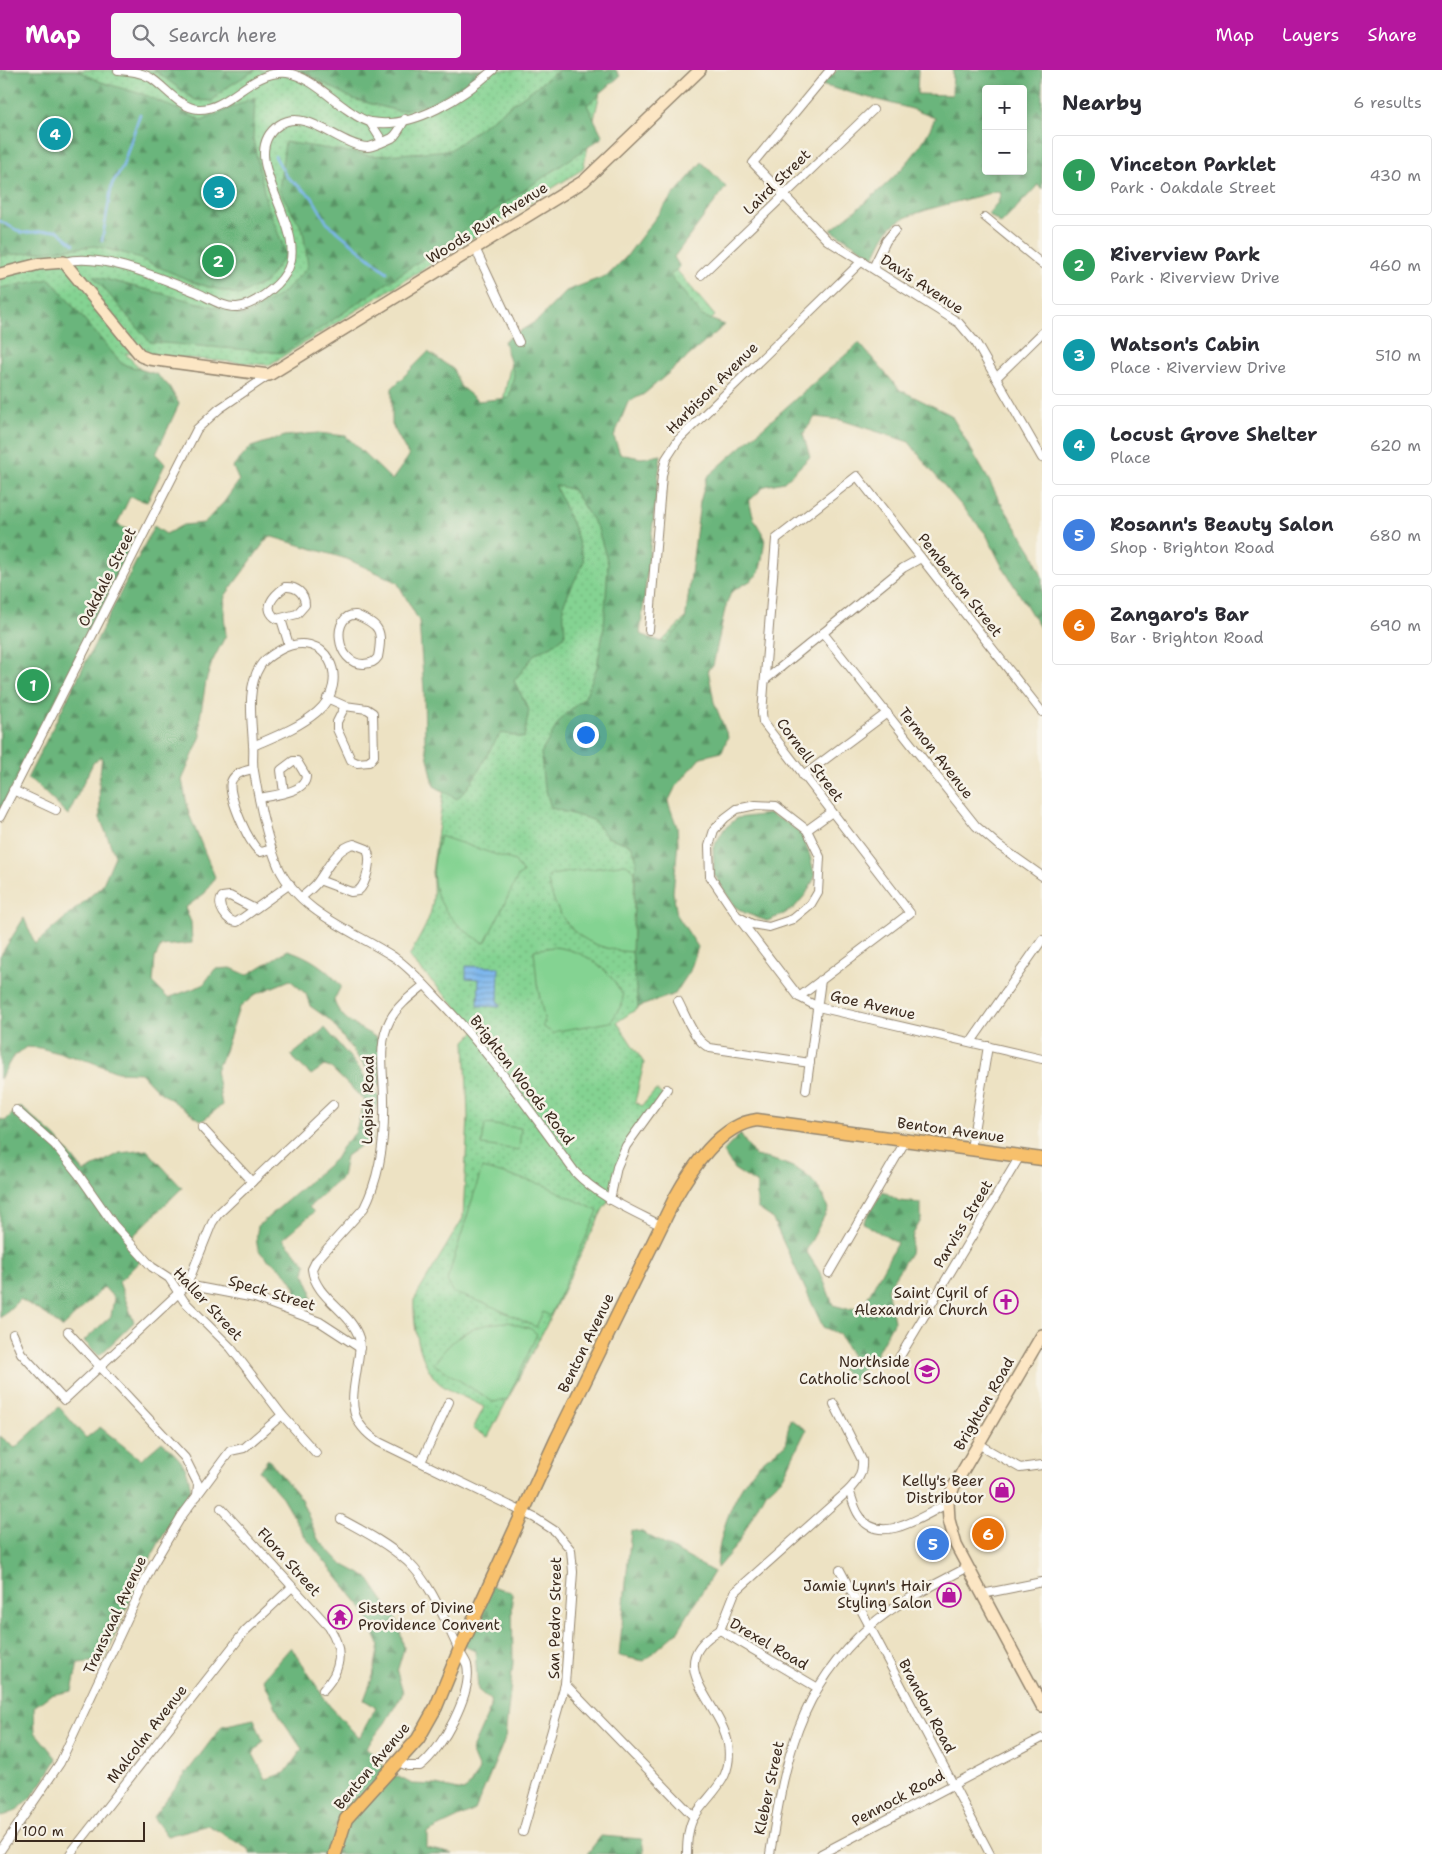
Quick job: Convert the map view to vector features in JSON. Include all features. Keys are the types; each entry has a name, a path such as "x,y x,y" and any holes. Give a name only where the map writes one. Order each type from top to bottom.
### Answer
{"main road":[{"name":"Benton Avenue","path":"335,1854 346,1819 418,1738 436,1707 459,1651 587,1376 689,1172 727,1133 742,1123 757,1120 1042,1159"}],"street":[{"path":"118,70 142,74 187,106 197,109 212,107 254,80 271,73 288,73 308,81 348,110 370,122 382,141"},
{"path":"370,122 405,119 426,114 473,88 493,70"},
{"name":"Woods Run Avenue","path":"269,375 584,181 700,70"},
{"name":"Davis Avenue","path":"830,70 753,163 826,240 958,323 976,343 1042,458"},
{"name":"Laird Street","path":"702,275 873,110"},
{"path":"0,274 39,264 64,262 78,258 112,264 188,289 228,306 246,304 282,279 291,262 289,234 264,161 265,146 272,132 283,122 297,120 317,126 358,146 371,147 393,138 405,119"},
{"path":"985,217 1042,264"},
{"path":"873,268 886,241 894,230"},
{"path":"475,248 519,342"},
{"name":"Harbison Avenue","path":"649,630 662,475 669,453 679,439 862,261"},
{"path":"64,262 142,356 149,359 269,375"},
{"path":"996,378 1042,333"},
{"name":"Oakdale Street","path":"0,817 197,429 219,409 269,375"},
{"name":"Pemberton Street","path":"776,540 857,476 1042,712"},
{"name":"Cornell Street","path":"776,540 763,722 910,913 821,980"},
{"path":"765,680 903,568 921,558"},
{"path":"254,746 295,728 319,711 334,685 334,670 327,654 317,648 302,644 289,645 281,619 272,614 271,600 285,587 294,588 304,596 305,604 297,614 281,619"},
{"path":"356,615 377,627 379,654 374,662 355,663 347,657 340,645 339,634 343,620 349,616 356,615"},
{"name":"Termon Avenue","path":"823,633 976,826 998,845 1042,876"},
{"name":"Brighton Woods Road","path":"289,645 272,654 260,664 254,680 252,704 253,769 272,849 279,868 302,897 351,934 394,958 465,1026 501,1070 575,1172 589,1186 610,1200 662,1226"},
{"path":"327,654 340,645"},
{"path":"327,698 345,706 368,709 374,717 374,756 368,762 356,763 351,760 337,729 345,706"},
{"path":"803,776 887,713"},
{"path":"253,769 238,773 231,780 230,791 252,846 261,852 272,849"},
{"path":"13,790 56,810"},
{"path":"260,798 284,793"},
{"path":"756,805 776,806 807,830 820,857 818,892 811,904 792,919 768,927 752,924 737,916 710,876 709,846 714,830 737,809 756,805"},
{"path":"807,830 832,812"},
{"path":"302,897 319,880 326,867 344,848 354,844 367,848 370,855 364,883 358,891 351,892 319,880"},
{"path":"256,909 290,884"},
{"name":"Goe Avenue","path":"737,916 799,997 818,1007 1042,1059"},
{"path":"970,1042 1042,940"},
{"path":"799,997 821,980"},
{"path":"806,1090 821,980"},
{"name":"Lapish Road","path":"424,985 396,1011 386,1030 382,1052 384,1101 382,1146 369,1199 364,1208 316,1261 312,1269 317,1285 356,1331 360,1348 352,1404 355,1420 371,1437 523,1512"},
{"path":"678,1001 698,1037 704,1045 710,1048 810,1063"},
{"path":"971,1149 988,1046"},
{"path":"610,1200 616,1167 626,1146 667,1089"},
{"path":"13,1334 20,1353 64,1400 179,1291 188,1285 214,1218 333,1105"},
{"name":"Haller Street","path":"16,1110 55,1145 79,1175 114,1225 152,1267 169,1278 188,1306 231,1348 282,1415 316,1452"},
{"path":"202,1128 252,1182"},
{"path":"829,1273 906,1140"},
{"name":"Parviss Street","path":"898,1358 1020,1156"},
{"name":"Speck Street","path":"188,1285 254,1298 320,1322 360,1348"},
{"path":"68,1332 185,1458 198,1484 198,1496"},
{"name":"Brighton Road","path":"1042,1335 954,1486 948,1504 952,1534 1042,1706"},
{"path":"421,1462 448,1402"},
{"path":"720,1630 735,1592 859,1480 862,1460 834,1404"},
{"name":"Transvaal Avenue","path":"0,1851 60,1763 152,1566 181,1517 230,1452 244,1448 282,1415"},
{"path":"978,1444 1020,1468 1042,1465"},
{"path":"849,1490 859,1517 872,1528 887,1530 899,1527 948,1504"},
{"name":"Flora Street","path":"221,1508 329,1627 337,1639 340,1651 336,1674 323,1690"},
{"name":"San Pedro Street","path":"523,1512 556,1530 570,1550 573,1572 565,1684 694,1816"},
{"path":"341,1519 386,1544 410,1564 436,1600 459,1651 467,1664 467,1678 463,1698 435,1750 420,1766 408,1766 398,1762"},
{"name":"Kleber Street","path":"770,1854 786,1764 802,1716 818,1688 846,1650 870,1626 899,1605 968,1567"},
{"name":"Brandon Road","path":"840,1570 990,1854"},
{"path":"982,1594 1042,1582"},
{"name":"Malcolm Avenue","path":"70,1854 245,1632 292,1587"},
{"name":"Drexel Road","path":"687,1854 690,1826 694,1816 718,1790 726,1774 728,1743 699,1685 694,1661 696,1648 707,1637 720,1630 818,1688"},
{"path":"523,1832 565,1684"},
{"name":"Pennock Road","path":"820,1854 1042,1738"}],"green space":[{"path":"0,70 605,70 583,169 269,365 125,353 159,389 97,554 126,567 5,806 0,804"},
{"path":"0,70 77,70 101,82 148,96 202,121 255,97 253,139 266,201 286,254 266,282 239,295 198,284 131,255 95,246 0,256"},
{"path":"154,70 255,70 226,88 212,101 195,100"},
{"path":"300,70 485,70 429,104 398,111 353,99"},
{"path":"559,70 616,70 620,76 587,105 603,137 284,353 150,342 93,276 246,315 283,293 308,267 303,230 279,190 285,142 374,156 450,150"},
{"path":"837,70 918,70 917,94 952,95 953,70 1042,70 1042,189 1038,185 1001,224 988,214 998,202 1001,192 996,191 911,215 892,226 874,257 831,230 876,193 904,167 916,152 935,118 912,109 821,85"},
{"path":"702,162 726,187 674,257 680,267 670,275 702,316 725,325 644,394 628,402 614,437 620,454 641,458 661,455 640,634 665,643 685,622 700,502 707,477 859,343 900,390 951,415 999,500 1032,552 1042,577 1042,631 1002,566 986,534 909,442 841,420 815,417 803,434 810,457 784,482 765,486 749,501 754,519 765,538 759,573 750,581 731,592 725,609 713,666 708,669 714,702 728,737 722,752 701,757 675,788 668,802 677,827 678,843 673,892 677,915 698,947 690,971 675,994 638,1007 632,952 636,857 631,845 607,837 593,820 551,808 543,780 541,753 561,718 585,697 597,667 604,627 608,564 598,529 573,490 555,485 575,530 584,561 563,605 565,635 552,646 536,653 514,681 529,710 524,738 501,733 470,784 457,799 434,786 425,744 424,691 419,621 397,582 347,559 269,536 225,596 226,635 212,662 206,681 200,718 201,736 182,780 189,814 215,877 205,893 185,908 191,922 192,943 161,946 155,958 153,983 168,998 203,985 215,969 231,968 247,975 288,950 303,956 323,969 341,986 334,1000 341,1013 352,1023 379,1039 381,1088 330,1020 310,1006 306,994 290,980 256,994 239,1008 225,1051 216,1070 222,1105 202,1121 157,1090 141,1073 117,1072 89,1061 40,1048 26,1047 12,1058 0,1079 0,956 24,918 35,944 102,886 115,856 100,818 99,782 102,756 93,763 68,815 35,783 27,779 154,526 166,534 183,525 204,523 224,502 239,481 233,467 251,447 285,436 318,433 346,436 392,480 409,456 392,425 392,388 428,352 453,369 460,386 478,401 509,398 514,375 504,341 538,320 566,291 608,275 626,257 665,205"},
{"path":"650,238 715,316 608,418 635,632 652,651 699,605 635,815 659,994 617,1022 644,1063 635,1102 642,1106 656,1090 666,1098 630,1143 622,1161 614,1193 603,1209 546,1326 488,1437 473,1429 484,1407 446,1388 431,1373 418,1343 414,1310 414,1300 463,1218 468,1117 465,1041 477,1029 409,957 426,926 432,908 432,872 453,727 476,529 515,344 606,284"},
{"path":"50,279 122,364 156,374 169,386 179,404 156,454 165,464 147,502 130,497 117,524 137,535 0,810 0,288"},
{"path":"769,814 786,822 802,835 815,877 806,894 794,908 767,921 745,913 734,906 714,874 713,848 724,829 737,818"},
{"path":"440,836 515,861 523,873 518,876 485,943 468,933 452,919 440,902 434,882 434,871"},
{"path":"626,864 635,871 632,952 601,946 588,941 576,933 559,912 548,881 550,875"},
{"path":"553,947 586,956 611,977 623,996 622,1004 611,1022 557,1031 554,1034 542,1026 545,1023 537,983 534,950"},
{"path":"325,1028 354,1062 380,1098 372,1115 372,1141 365,1143 346,1156 342,1177 309,1207 314,1212 283,1239 306,1264 304,1273 311,1290 312,1310 291,1302 296,1290 293,1284 281,1269 260,1251 257,1245 257,1237 258,1226 335,1159 342,1147 355,1133 365,1101 331,1068 324,1066 311,1075 291,1056"},
{"path":"20,1106 56,1137 84,1172 120,1153 147,1150 182,1188 125,1244 140,1261 119,1282 134,1322 99,1356 84,1341 111,1316 114,1298 104,1287 62,1328 47,1315 20,1299 0,1318 0,1119 5,1121"},
{"path":"485,1124 521,1128 519,1150 482,1145"},
{"path":"740,1134 755,1156 780,1162 800,1171 817,1186 823,1196 828,1209 806,1251 822,1276 833,1305 848,1309 863,1306 897,1243 863,1223 883,1191 899,1201 921,1203 921,1220 913,1234 910,1253 887,1289 894,1321 874,1358 859,1372 853,1381 841,1369 853,1358 839,1334 823,1327 772,1218 757,1208 757,1184 734,1169 723,1152"},
{"path":"482,1168 544,1185 598,1211 550,1316 543,1312 536,1327 487,1304 454,1293 447,1281"},
{"path":"508,1322 531,1329 537,1334 507,1400 493,1402 434,1364 449,1345 465,1333 484,1325"},
{"path":"59,1407 86,1438 100,1427 141,1460 162,1442 184,1465 189,1477 191,1495 164,1533 103,1661 78,1663 72,1691 50,1695 34,1707 35,1732 57,1759 26,1802 9,1814 0,1816 0,1436 15,1448"},
{"path":"790,1419 806,1430 783,1477 764,1494 737,1545 717,1568 720,1544 731,1508 743,1485 757,1466 785,1445"},
{"path":"268,1459 301,1499 318,1539 342,1564 368,1578 398,1622 404,1648 397,1672 403,1693 385,1723 366,1747 389,1772 412,1784 436,1785 463,1791 469,1787 479,1770 471,1751 491,1707 490,1700 478,1690 475,1651 462,1645 490,1586 512,1592 513,1663 505,1739 475,1810 427,1833 427,1848 453,1854 250,1854 250,1850 208,1825 167,1836 153,1817 222,1726 254,1719 263,1741 253,1754 266,1779 285,1773 302,1749 281,1718 263,1679 291,1647 329,1705 359,1738 376,1707 364,1700 373,1676 379,1645 364,1610 306,1538 282,1497 259,1471"},
{"path":"631,1530 642,1532 714,1572 678,1631 644,1661 619,1656"},
{"path":"601,1836 642,1839 644,1854 587,1854"}],"water":[{"path":"466,966 499,967 498,1003 500,1003 500,1007 478,1006 479,979 466,978"}],"waterway":[{"path":"102,241 112,184 122,168 140,114"},
{"path":"275,156 286,176 312,197 327,223 387,272"},
{"path":"0,221 22,233 57,230 74,244"}],"place":[{"name":"Locust Grove Shelter","path":"55,134"},
{"name":"Watson's Cabin","path":"219,192"},
{"name":"Riverview Park","path":"218,261"},
{"name":"Vinceton Parklet","path":"33,685"},
{"name":"Saint Cyril of Alexandria Church","path":"1006,1302"},
{"name":"Northside Catholic School","path":"927,1371"},
{"name":"Kelly's Beer Distributor","path":"1002,1490"},
{"name":"Zangaro's Bar","path":"988,1534"},
{"name":"Rosann's Beauty Salon","path":"933,1544"},
{"name":"Jamie Lynn's Hair Styling Salon","path":"949,1595"},
{"name":"Sisters of Divine Providence Convent","path":"340,1617"}]}
